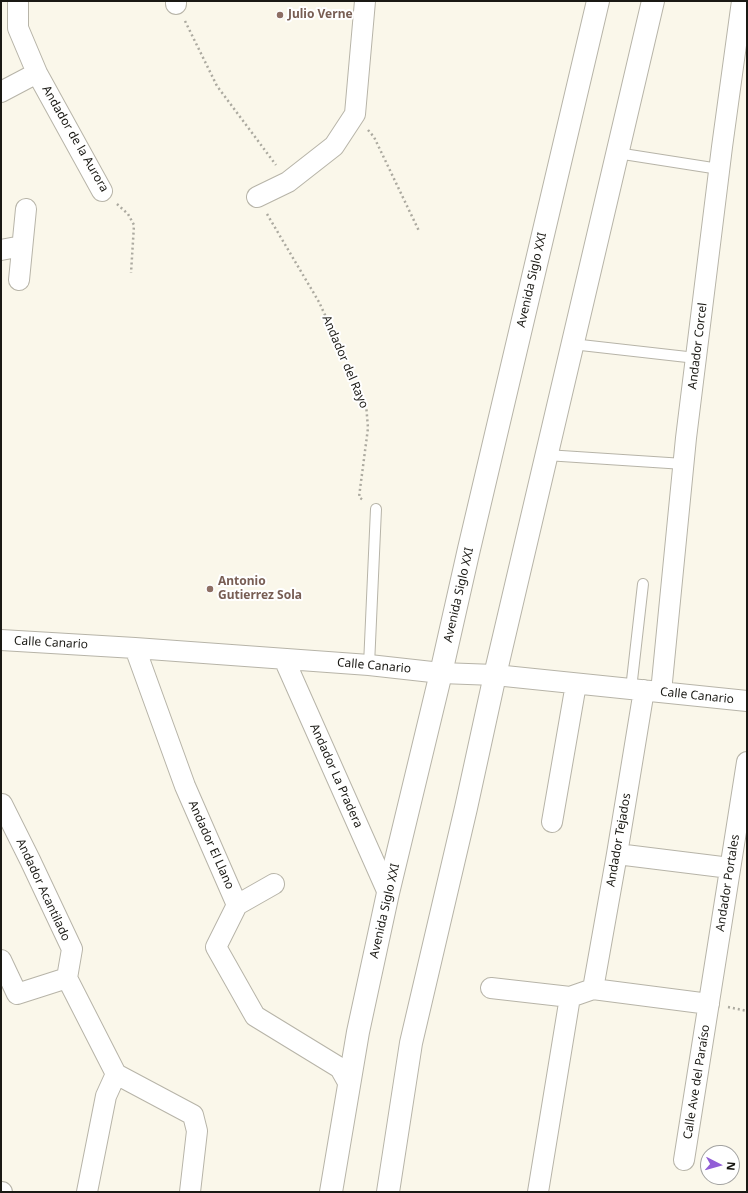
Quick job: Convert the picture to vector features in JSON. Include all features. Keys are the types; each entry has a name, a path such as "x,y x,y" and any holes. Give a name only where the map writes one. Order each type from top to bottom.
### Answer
{"highway":[{"name":"Avenida Siglo XXI","path":"331,1192 358,1032 388,893 598,1"},
{"path":"388,1192 411,1042 464,816 494,675 653,1"}],"street":[{"name":"Andador de la Aurora","path":"18,1 18,28 37,73 102,191"},
{"path":"257,197 288,182 334,146 355,114 365,1"},
{"name":"Andador Corcel","path":"645,690 684,464 719,169 742,1"},
{"path":"1,92 37,73"},
{"path":"19,280 26,209"},
{"path":"1,250 22,246"},
{"name":"Calle Canario","path":"1,640 369,665 441,673 494,675 747,701"},
{"name":"Andador El Llano","path":"135,648 185,786 238,905"},
{"name":"Andador La Pradera","path":"284,659 388,893"},
{"path":"552,822 576,684"},
{"name":"Andador Tejados","path":"593,989 645,690"},
{"name":"Andador Portales","path":"709,1004 747,762"},
{"name":"Andador Acantilado","path":"2,804 72,949 67,978"},
{"path":"617,854 730,868"},
{"name":"Andador El Llano","path":"274,884 238,905 216,947 255,1016 340,1068 349,1084"},
{"path":"1,960 17,994 67,978 116,1074 193,1115 197,1131 190,1192"},
{"path":"491,988 570,997 593,989 709,1004"},
{"path":"538,1192 570,997"},
{"name":"Calle Ave del Paraíso","path":"684,1160 709,1004"},
{"path":"87,1192 106,1096 116,1074"}],"lane":[{"path":"617,153 719,169"},
{"path":"572,344 696,358"},
{"path":"546,455 684,464"},
{"path":"369,665 376,509"},
{"path":"643,584 645,690"}],"path":[{"path":"176,2 217,86 288,182"},
{"path":"355,114 374,137 419,231"},
{"name":"Andador de la Aurora","path":"102,191 128,214 134,226 131,273"},
{"name":"Andador del Rayo","path":"257,197 319,302 366,404 368,428 359,497 376,509"}],"place":[{"name":"Julio Verne","path":"280,15"},
{"name":"Antonio Gutierrez Sola","path":"210,589"}]}
